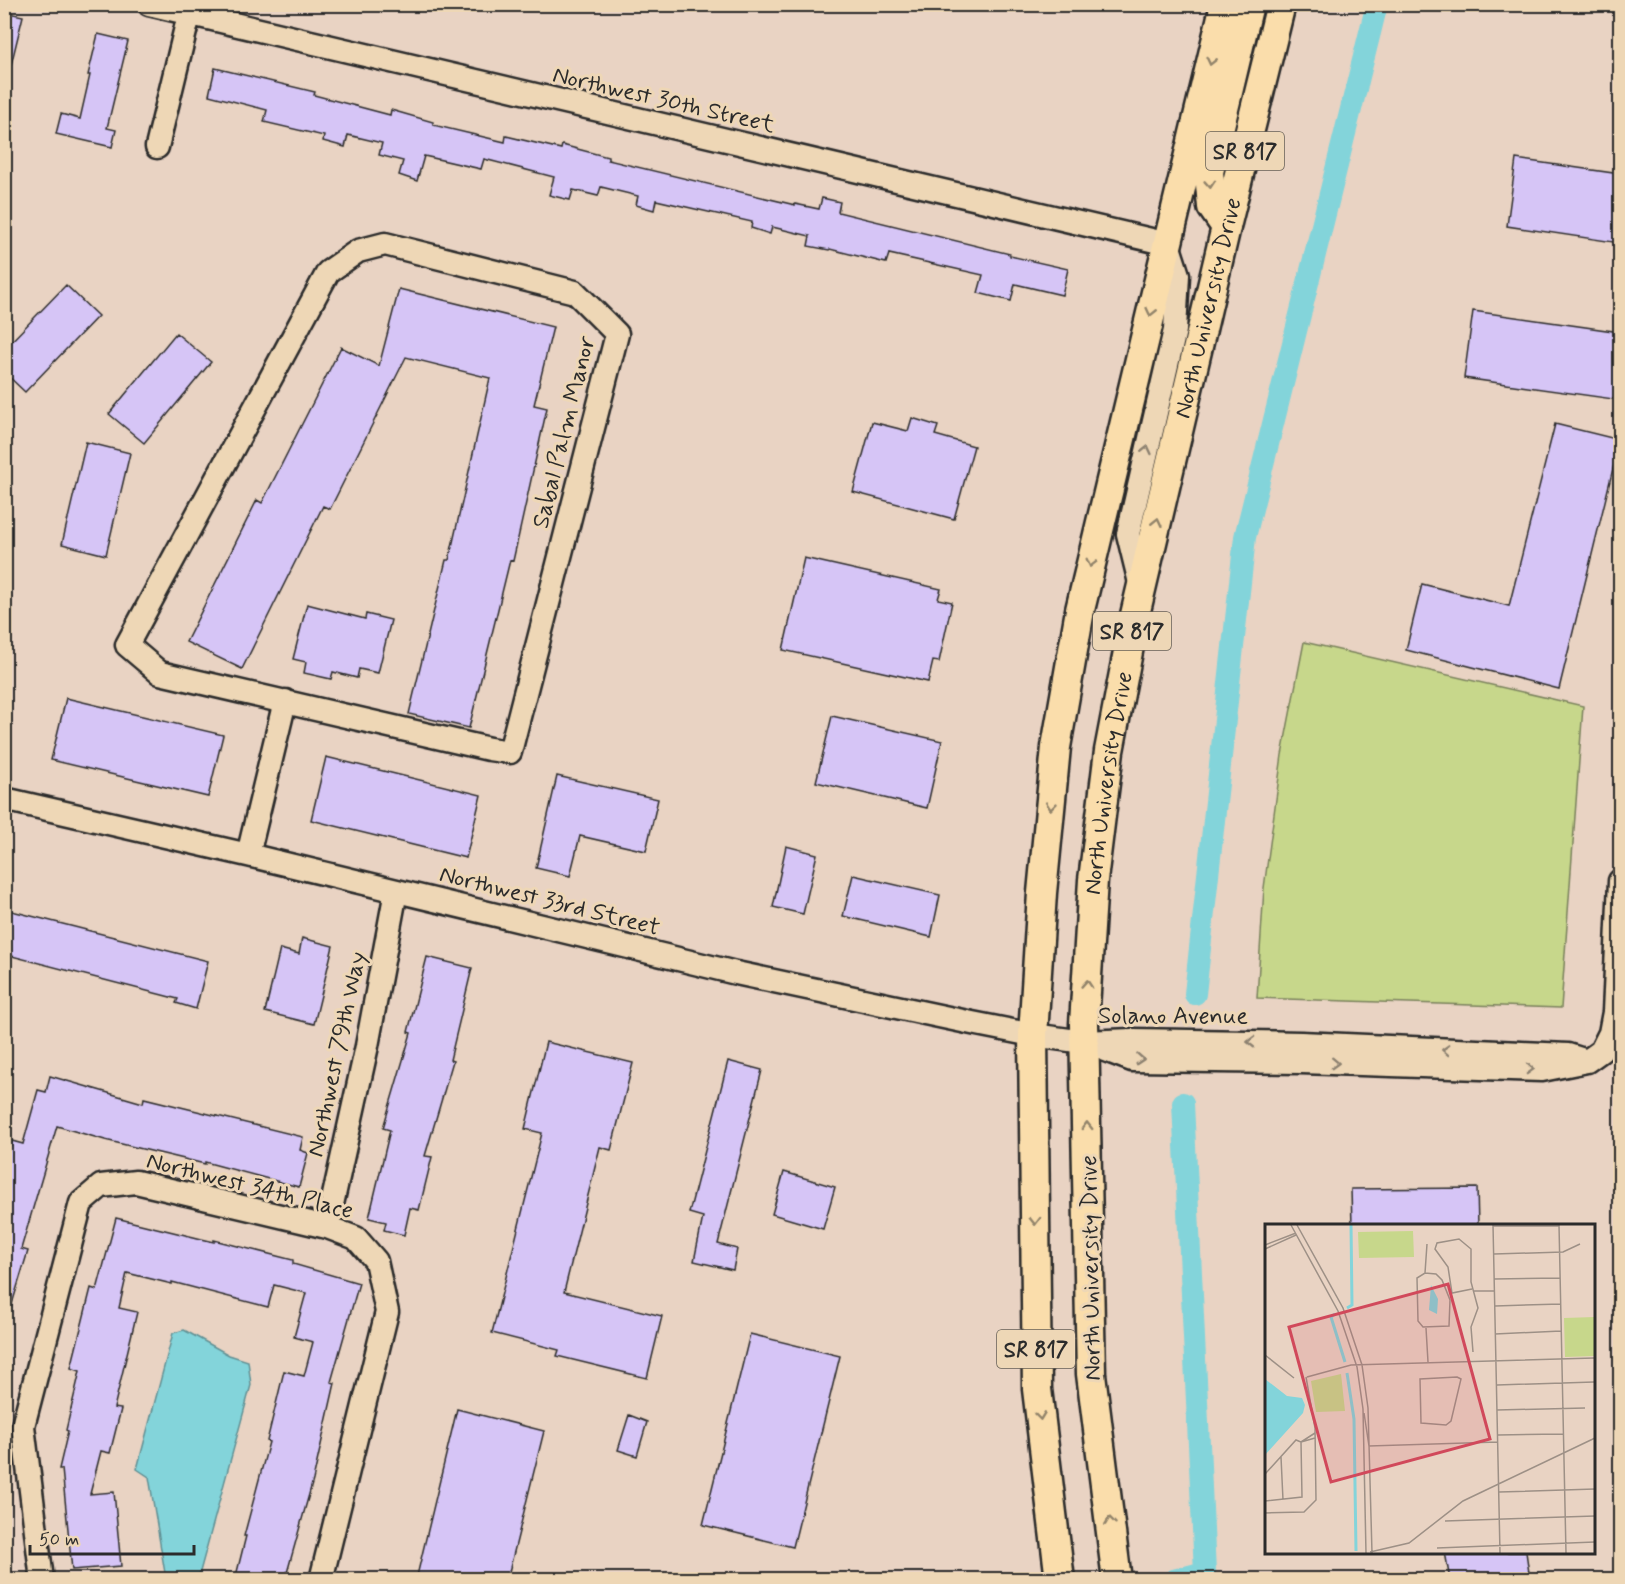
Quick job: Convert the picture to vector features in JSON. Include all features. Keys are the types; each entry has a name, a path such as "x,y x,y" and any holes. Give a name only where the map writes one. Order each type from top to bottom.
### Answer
{"main road":[{"name":"SR 817","path":"1060,1580 1037,1389 1033,1035 1042,893 1056,747 1080,610 1225,4"},
{"path":"1226,227 1212,207 1209,172 1249,4"},
{"name":"North University Drive","path":"1117,1580 1091,1374 1084,1024 1094,880 1109,751 1135,615 1281,4"}],"street":[{"name":"Northwest 30th Street","path":"149,4 1168,244"},
{"path":"157,147 189,15"},
{"name":"Sabal Palm Manor","path":"385,244 575,292 617,334 510,752 285,701 160,673 127,645 328,273 358,251 385,244"},
{"path":"1141,589 1128,534 1175,330 1178,275 1168,244"},
{"path":"248,855 285,701"},
{"name":"Northwest 33rd Street","path":"4,799 248,855 736,973 972,1023 1084,1042"},
{"name":"Solano Avenue","path":"1084,1042 1132,1060 1301,1062 1542,1070 1587,1061 1601,1051 1610,1033 1614,1012 1620,881"},
{"name":"Northwest 79th Way","path":"327,1227 367,1046 396,891"},
{"name":"Northwest 34th Place","path":"42,1580 23,1426 81,1203 101,1186 136,1182 327,1227 356,1238 376,1261 387,1312 321,1580"}],"green space":[{"path":"1304,642 1583,706 1561,1008 1257,998 1264,888 1282,755"}],"water":[{"path":"184,1330 229,1355 248,1361 251,1385 198,1579 166,1579 149,1477 137,1469 173,1333"}],"building":[{"path":"4,12 23,16 11,65 4,64"},
{"path":"98,34 128,41 107,128 116,130 112,147 56,134 61,114 80,119"},
{"path":"215,68 315,92 314,95 390,115 391,110 433,122 433,125 505,142 506,136 561,149 562,145 608,157 608,160 795,205 819,209 822,198 840,202 838,212 1068,269 1062,295 1015,284 1011,301 978,293 983,275 889,254 886,263 808,246 810,236 772,227 770,234 751,228 752,222 656,200 654,210 636,205 638,196 601,187 598,196 573,190 570,200 549,195 554,177 484,159 481,169 424,156 417,181 399,175 403,161 379,155 382,143 348,135 345,147 323,141 324,136 264,122 267,110 209,95"},
{"path":"1516,159 1620,174 1620,243 1507,226"},
{"path":"66,285 98,316 25,392 4,372 4,349"},
{"path":"399,289 553,327 534,405 547,408 513,561 510,560 469,728 409,714 446,560 449,560 490,378 406,357 330,509 323,506 242,669 186,642 257,500 262,503 341,347 379,366"},
{"path":"1473,311 1620,332 1620,400 1464,378"},
{"path":"176,333 211,362 144,443 109,414"},
{"path":"912,418 938,426 935,435 974,446 954,519 853,492 872,422 908,431"},
{"path":"1555,424 1620,440 1559,689 1406,650 1422,584 1509,606"},
{"path":"86,442 130,453 106,555 62,544"},
{"path":"804,558 941,589 938,599 952,602 939,662 933,661 928,682 783,650"},
{"path":"307,604 365,619 366,614 391,620 378,673 359,669 357,678 333,672 331,679 304,673 306,662 293,659"},
{"path":"66,698 223,735 208,797 51,760"},
{"path":"832,716 942,741 927,808 816,782"},
{"path":"326,757 481,795 466,858 311,820"},
{"path":"557,776 658,799 646,851 580,836 570,876 536,868"},
{"path":"786,846 817,854 803,914 773,907"},
{"path":"853,875 940,895 931,937 843,916"},
{"path":"4,909 208,961 196,1009 176,1003 178,999 4,954"},
{"path":"302,938 333,946 314,1024 265,1012 280,949 299,954"},
{"path":"427,957 472,968 450,1060 453,1061 425,1156 432,1157 419,1210 410,1208 404,1235 384,1230 386,1222 369,1218 390,1130 383,1128 411,1033 408,1032"},
{"path":"546,1042 633,1063 611,1150 600,1147 564,1292 662,1316 647,1378 557,1356 559,1350 492,1333 542,1133 525,1129"},
{"path":"728,1061 762,1070 718,1244 737,1249 733,1270 694,1261 703,1217 689,1213"},
{"path":"50,1076 143,1103 144,1098 303,1137 300,1150 308,1153 299,1187 205,1162 205,1164 105,1140 57,1126 21,1249 28,1251 9,1314 4,1314 4,1165 12,1141 23,1144 38,1090 46,1092"},
{"path":"784,1172 835,1187 823,1229 772,1214"},
{"path":"1477,1188 1478,1224 1352,1224 1351,1189"},
{"path":"116,1218 293,1260 293,1264 359,1283 331,1382 335,1383 313,1480 285,1580 235,1580 284,1371 304,1376 313,1342 294,1337 306,1293 274,1285 268,1307 127,1273 119,1308 137,1312 114,1408 121,1409 110,1453 101,1451 90,1494 114,1492 121,1566 72,1570 62,1469 59,1469 80,1371 71,1368 91,1288 97,1290"},
{"path":"750,1334 840,1356 793,1547 703,1525"},
{"path":"457,1409 544,1431 507,1580 416,1580"},
{"path":"629,1415 647,1422 637,1456 618,1450"},
{"path":"1445,1554 1526,1554 1530,1580 1450,1580"}],"waterway":[{"path":"1195,994 1245,537 1377,4"},
{"path":"1174,1580 1205,1572 1183,1103"}]}
